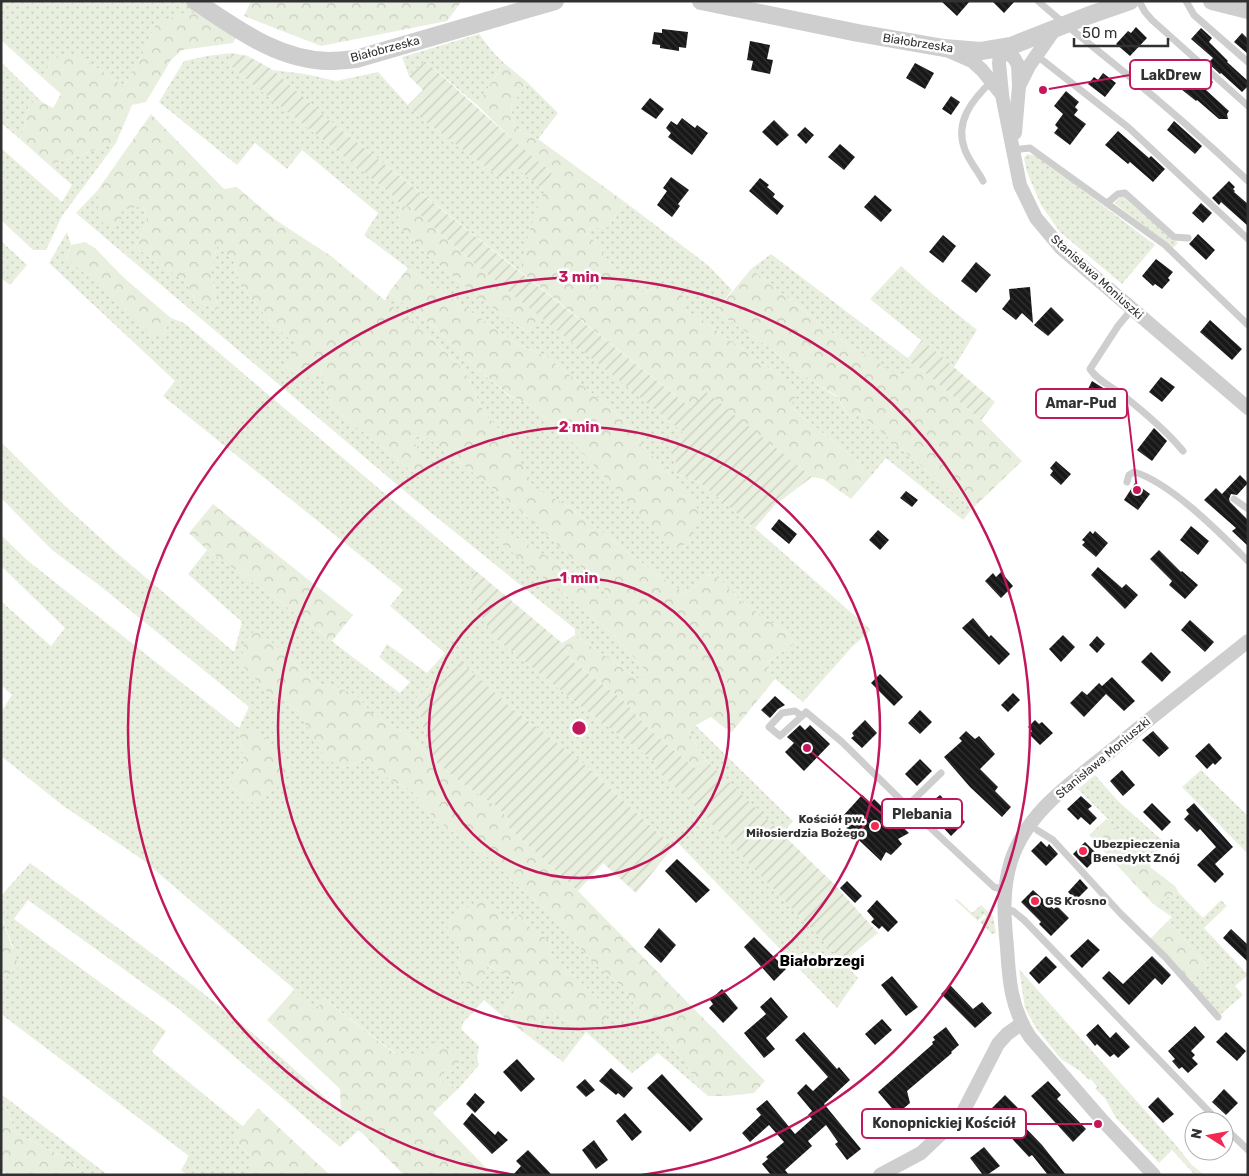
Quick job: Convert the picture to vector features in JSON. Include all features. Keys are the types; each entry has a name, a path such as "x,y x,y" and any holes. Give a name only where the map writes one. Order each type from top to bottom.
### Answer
{"street":[{"name":"Białobrzeska","path":"195,1 246,35 263,43 300,58 328,61 356,59 555,1"},
{"name":"Białobrzeska","path":"701,1 858,33 944,48 981,51 1002,48 1130,1"},
{"path":"1212,1 1248,10"},
{"path":"1018,86 1036,55 1060,27"},
{"name":"Stanisława Moniuszki","path":"944,48 972,61 1002,94 1020,185 1036,218 1062,248 1248,408"},
{"path":"1002,48 1014,58 1018,65 1015,131 1012,147"},
{"path":"1002,48 999,72 1002,94"},
{"name":"Stanisława Moniuszki","path":"1154,1175 1102,1120 1030,1037 1021,1024 1016,1012 1011,987 1004,890 1018,844 1033,821 1050,802 1072,781 1248,641"},
{"path":"880,1175 921,1153 962,1114 998,1044 1007,1034 1021,1024"}],"lane":[{"path":"1038,1 1060,27 1124,72 1248,181"},
{"path":"1140,1 1145,12 1152,20 1248,106"},
{"path":"1186,1 1194,15 1248,62"},
{"path":"1036,55 1128,128 1248,239"},
{"path":"983,181 966,152 961,136 962,124 965,114 983,90 992,82"},
{"path":"1012,147 1030,148 1164,245 1248,325"},
{"path":"1107,203 1118,194 1125,193 1174,237 1188,238"},
{"path":"1132,309 1118,326 1090,369 1094,376 1112,387 1149,416 1184,451"},
{"path":"1127,482 1129,475 1134,472 1143,474 1192,509 1224,536 1248,561"},
{"path":"1234,499 1248,509"},
{"path":"802,716 806,712 819,722 994,887 1004,890"},
{"path":"907,806 941,773"},
{"path":"1037,830 1053,840 1121,914 1166,958 1218,1017"},
{"path":"1004,909 1013,911 1024,920 1208,1111"},
{"path":"1234,1137 1248,1150"}],"green space":[{"path":"1,1 184,1 207,18 156,24 137,66 123,86 90,63 50,60 44,79 1,40"},
{"path":"251,1 462,1 447,21 321,46 244,16"},
{"path":"188,11 207,18 237,36 233,43 182,50 171,60 146,102 132,105 116,143 49,165 20,139 29,103 42,102 53,108 61,94 44,79 50,60 71,53 90,63 123,86 137,66 156,24"},
{"path":"479,34 504,63 477,105 425,61 409,76 402,57"},
{"path":"231,53 229,64 246,79 389,192 402,206 397,224 442,268 528,332 540,316 683,432 675,458 677,474 699,482 755,528 871,630 852,647 803,702 775,679 765,663 796,643 786,632 742,602 714,574 707,576 686,594 658,575 568,506 532,487 513,445 484,413 465,371 433,340 385,301 389,292 438,330 474,366 509,396 530,405 572,442 690,492 641,445 638,434 607,405 547,357 519,345 364,235 378,213 302,150 287,169 255,143 237,165 159,102 184,61"},
{"path":"231,53 248,56 273,70 329,120 691,408 706,392 812,477 775,505 755,528 699,482 677,474 675,458 668,448 683,432 475,264 411,207 402,206 389,192 246,79 229,64"},
{"path":"425,61 552,172 545,191 514,166 503,180 417,115 408,105 423,90 409,76"},
{"path":"1,62 42,102 29,103 20,139 1,123"},
{"path":"504,63 527,82 511,107 515,128 538,139 625,202 608,227 585,229 607,259 635,294 658,289 682,294 686,311 701,319 783,377 797,391 791,407 862,465 871,476 851,499 823,479 812,477 706,393 691,408 521,272 524,249 535,214 552,172 521,148 477,105"},
{"path":"273,70 305,74 336,81 378,72 417,115 503,180 514,166 545,191 530,231 521,272 329,120"},
{"path":"527,82 558,113 538,139 515,128 511,107"},
{"path":"151,114 224,189 237,187 277,221 331,256 433,340 465,371 484,413 513,445 533,487 568,506 658,575 686,594 707,576 714,574 742,602 786,632 796,643 765,663 775,679 731,733 711,717 687,730 706,760 695,768 650,730 623,700 572,661 562,643 575,635 638,679 644,669 612,633 497,540 501,528 561,565 606,601 609,594 540,528 493,488 428,438 410,436 431,470 414,473 332,407 320,370 303,380 286,368 297,345 273,325 240,285 233,259 217,246 211,272 218,311 195,300 186,282 135,247 147,221 143,207 122,208 121,226 99,222 97,191"},
{"path":"116,143 62,216 46,250 33,250 1,220 1,148 62,202 72,185 49,165"},
{"path":"1027,154 1038,156 1155,245 1122,284 1060,232 1041,205 1027,172 1024,158"},
{"path":"97,191 100,222 122,207 143,207 147,221 135,247 186,282 195,300 218,311 211,272 217,246 233,259 240,285 273,325 298,345 286,368 320,370 332,407 414,473 410,436 428,438 493,488 540,528 609,594 606,602 561,565 501,529 559,590 612,633 644,669 638,679 575,635 575,629 414,499 76,213"},
{"path":"1121,197 1125,197 1178,243 1173,248 1114,203"},
{"path":"625,202 709,266 732,290 718,309 724,317 837,397 852,421 859,413 972,509 963,520 886,458 871,476 862,465 791,407 783,377 701,319 686,311 658,289 635,294 585,229 608,227"},
{"path":"402,206 411,207 475,264 540,316 528,332 459,282 411,239 397,224"},
{"path":"67,232 71,245 66,258 163,335 171,318 184,323 476,571 471,579 495,638 655,762 653,767 689,799 858,978 837,1008 677,842 673,847 582,762 515,711 458,660 416,699 431,758 407,734 372,714 356,695 336,687 315,683 285,653 268,692 298,711 309,729 343,768 365,760 393,782 410,789 435,819 492,860 516,885 557,921 592,962 623,987 637,1008 673,1047 708,1096 658,1053 632,1073 586,1032 605,1006 550,952 551,942 529,926 519,914 505,923 448,935 460,946 458,973 481,984 487,966 512,976 517,989 501,1015 484,1000 463,1023 461,1029 479,1046 477,1057 479,1065 458,1089 440,1081 442,1069 451,1072 463,1058 395,1053 323,998 316,1013 292,992 294,989 143,860 62,805 1,756 1,712 12,695 1,685 1,601 51,646 65,628 1,566 1,535 27,560 239,728 249,707 99,585 52,550 1,498 1,442 64,505 118,554 234,652 242,622 188,574 207,550 275,598 400,693 410,682 379,657 387,644 427,673 445,653 390,606 403,590 163,396 175,381 49,263","holes":["239,729 254,803 230,786 244,762"]},
{"path":"1,241 27,265 10,285 1,278"},
{"path":"85,242 95,248 123,277 171,318 163,335 149,333 66,258 71,245"},
{"path":"771,254 914,363 901,378 844,342 751,269"},
{"path":"901,266 977,330 954,367 870,299"},
{"path":"408,268 519,345 547,357 607,405 638,434 641,445 690,492 701,516 689,540 675,552 572,442 530,405 510,396 474,366 438,330 389,292"},
{"path":"751,269 844,342 901,377 914,363 981,420 1022,461 972,509 859,413 852,421 837,396 809,379 766,345 724,317 718,309"},
{"path":"922,340 995,402 981,420 908,358"},
{"path":"213,504 353,615 332,641 207,550 189,533"},
{"path":"476,571 562,643 572,661 623,700 650,730 695,768 706,760 834,884 878,933 843,962 689,800 653,767 655,762 495,638 475,605 471,579"},
{"path":"256,629 285,653 315,683 336,687 356,695 372,714 407,734 431,758 463,784 496,806 509,819 506,825 578,891 765,1081 754,1093 708,1096 673,1047 637,1008 623,987 592,962 557,921 516,885 492,860 435,819 410,789 393,782 365,760 343,768 325,758 298,711 268,692 241,664 244,641"},
{"path":"458,659 515,711 582,762 673,847 636,893 603,863 578,891 506,825 509,819 496,806 463,784 431,758 416,699"},
{"path":"695,725 793,821 781,835 706,760 687,730"},
{"path":"239,728 257,729 291,765 281,785 254,803 230,786 244,762"},
{"path":"1201,770 1248,816 1248,854 1182,787"},
{"path":"1095,775 1118,801 1165,843 1156,853 1144,856 1132,842 1123,837 1119,830 1109,825 1109,820 1078,789"},
{"path":"1106,819 1109,820 1109,825 1119,830 1123,837 1132,842 1144,856 1150,857 1152,860 1150,867 1175,886 1179,893 1152,903 1089,835"},
{"path":"30,863 158,958 241,1024 321,1093 359,1130 340,1147 180,1010 28,900 14,919 166,1031 152,1052 240,1124 236,1141 249,1155 249,1173 253,1175 187,1175 181,1170 189,1156 1,1014 1,974 8,975 13,947 1,915 1,896"},
{"path":"1179,893 1203,918 1221,900 1227,906 1204,928 1248,975 1235,986 1243,995 1220,1015 1190,983 1208,966 1168,921 1172,917 1152,903"},
{"path":"957,899 972,913 981,905 993,916 996,933 992,934 980,922 986,917 984,914 978,921 955,900"},
{"path":"487,900 505,923 520,914 529,926 551,942 550,952 605,1006 607,1019 586,1032 546,1009 531,1038 501,1015 517,989 511,976 488,966 481,984 471,987 458,973 460,946 448,936 447,922 457,911"},
{"path":"1,915 19,967 8,975 1,974"},
{"path":"1168,921 1208,966 1190,983 1149,940"},
{"path":"1019,969 1175,1144 1184,1155 1184,1161 1189,1161 1204,1175 1195,1175 1172,1150 1159,1163 1116,1118 1105,1098 1095,1089 1097,1087 1091,1079 1089,1080 1080,1071 1061,1059 1036,1028 1025,1008"},
{"path":"292,992 316,1012 323,998 394,1053 422,1054 435,1041 463,1058 451,1072 442,1069 440,1081 458,1089 433,1113 493,1175 404,1175 341,1112 340,1089 267,1020"},
{"path":"546,1009 586,1032 563,1062 531,1038"},
{"path":"1,1094 108,1175 83,1175 71,1161 16,1133 7,1110 1,1107"},
{"path":"1,1107 7,1110 16,1133 71,1161 83,1175 8,1175 1,1170"},
{"path":"258,1108 330,1175 253,1175 249,1173 249,1155 236,1141 240,1124 243,1126"}],"building":[{"path":"941,1 970,1 957,16"},
{"path":"992,1 1015,1 1004,13"},
{"path":"1136,27 1147,38 1130,56 1116,44 1128,31 1131,33"},
{"path":"1201,28 1212,38 1209,42 1248,81 1248,86 1242,92 1208,63 1213,58 1191,39"},
{"path":"662,29 688,32 686,48 679,47 679,51 660,48 660,45 652,44 654,32 662,33"},
{"path":"1242,33 1248,39 1248,54 1234,42"},
{"path":"750,41 770,45 767,59 773,60 770,74 751,70 753,61 747,60"},
{"path":"915,63 934,73 925,89 906,78"},
{"path":"1201,71 1213,82 1206,90 1229,111 1227,114 1228,119 1219,119 1181,89 1195,74 1197,76"},
{"path":"1103,73 1116,83 1105,97 1088,84 1094,77 1098,80"},
{"path":"1066,91 1079,102 1075,107 1078,110 1074,115 1086,124 1070,145 1054,133 1058,128 1055,125 1063,114 1054,106"},
{"path":"951,96 960,102 951,115 942,109"},
{"path":"650,98 664,109 656,119 641,109"},
{"path":"682,118 695,128 697,125 708,133 692,155 668,137 671,133 666,128 671,121 677,125"},
{"path":"774,120 789,135 777,146 762,132"},
{"path":"1174,121 1202,146 1195,154 1167,130"},
{"path":"805,127 814,135 806,144 797,135"},
{"path":"1118,131 1149,158 1151,156 1165,169 1153,182 1130,162 1128,164 1105,145"},
{"path":"840,144 855,157 844,170 828,157"},
{"path":"671,177 689,190 678,204 680,206 672,217 657,205 667,191 663,188"},
{"path":"760,178 769,185 767,187 775,194 773,197 784,206 777,215 749,191"},
{"path":"1229,181 1235,187 1233,189 1234,192 1248,204 1248,226 1221,202 1219,205 1212,198"},
{"path":"875,195 892,210 881,222 864,207"},
{"path":"1201,203 1212,213 1203,223 1192,213"},
{"path":"1198,234 1215,250 1206,260 1189,244"},
{"path":"943,235 956,246 943,263 929,252"},
{"path":"1156,259 1173,272 1168,278 1170,280 1162,289 1155,284 1153,286 1142,276"},
{"path":"976,262 991,275 976,293 961,281"},
{"path":"1030,287 1033,323 1022,313 1016,320 1002,309 1010,299 1009,289"},
{"path":"1051,307 1064,320 1048,336 1034,325"},
{"path":"1210,320 1242,349 1232,360 1200,332"},
{"path":"1161,377 1175,387 1162,402 1149,392"},
{"path":"1092,381 1108,391 1099,408 1083,399"},
{"path":"1154,428 1167,441 1152,461 1137,450"},
{"path":"1056,461 1071,474 1061,485 1050,475 1053,471 1050,468"},
{"path":"1240,475 1248,483 1237,495 1231,494 1229,499 1248,520 1248,546 1232,531 1236,528 1204,500 1216,488 1222,494"},
{"path":"1135,483 1150,494 1138,510 1124,500"},
{"path":"906,491 918,500 912,507 900,498"},
{"path":"779,519 797,534 789,544 771,529"},
{"path":"1191,526 1209,541 1198,555 1180,540"},
{"path":"878,530 889,540 880,550 869,540"},
{"path":"1090,531 1093,534 1095,531 1108,543 1096,557 1082,545 1085,542 1082,540"},
{"path":"1159,550 1181,572 1198,585 1185,599 1169,585 1172,581 1150,559"},
{"path":"1098,567 1122,588 1126,584 1138,595 1125,609 1091,575"},
{"path":"1001,572 1013,586 1001,598 985,581 993,573 996,577"},
{"path":"973,618 989,637 991,635 1010,654 999,665 962,628"},
{"path":"1190,620 1214,642 1205,652 1181,630"},
{"path":"1063,635 1075,647 1061,662 1049,649"},
{"path":"1097,636 1105,644 1097,653 1089,645"},
{"path":"1151,652 1171,672 1162,682 1141,662"},
{"path":"880,674 903,697 894,706 871,683"},
{"path":"1112,677 1135,701 1124,711 1106,694 1084,717 1070,703 1082,691 1087,695 1099,683 1102,686"},
{"path":"1013,693 1020,700 1008,712 1001,705"},
{"path":"775,696 785,705 778,709 770,718 761,710"},
{"path":"920,710 932,722 920,734 908,723"},
{"path":"865,720 877,733 862,748 851,738 854,736 852,733"},
{"path":"1035,720 1039,724 1042,722 1053,733 1040,745 1029,734 1032,731 1028,727"},
{"path":"800,725 805,730 810,725 830,744 804,771 785,752 794,743 787,737"},
{"path":"966,731 975,739 979,736 995,754 980,769 998,787 995,791 1011,807 1002,817 970,787 944,757 962,741 959,738"},
{"path":"1153,731 1169,748 1159,757 1142,740"},
{"path":"1209,743 1222,758 1215,765 1213,763 1207,769 1195,756"},
{"path":"920,759 932,771 917,786 905,774"},
{"path":"1122,770 1135,785 1123,796 1110,781"},
{"name":"Kościół pw. Miłosierdzia Bożego","path":"862,795 871,803 874,799 909,833 898,839 902,844 891,855 886,852 881,861 846,828 850,824 842,817"},
{"path":"940,795 965,822 951,836 938,822 942,817 930,803"},
{"path":"1081,796 1092,806 1088,809 1097,818 1090,825 1081,817 1078,820 1067,809"},
{"path":"1152,803 1171,822 1162,831 1143,812"},
{"path":"1194,803 1233,847 1215,864 1224,874 1215,883 1197,865 1216,847 1200,829 1197,832 1184,819 1189,814 1186,810"},
{"path":"1041,841 1047,847 1049,844 1058,854 1046,866 1031,851"},
{"path":"1085,842 1099,856 1087,868 1073,854"},
{"path":"677,859 710,890 696,903 665,871"},
{"path":"1080,879 1088,888 1076,900 1068,892"},
{"path":"847,881 862,896 855,903 840,888"},
{"path":"1033,890 1054,909 1057,906 1069,918 1051,936 1039,924 1041,922 1021,902"},
{"path":"877,900 898,922 888,932 882,926 879,929 871,922 874,919 867,911"},
{"path":"659,928 676,945 661,963 644,947"},
{"path":"1231,929 1248,945 1248,962 1223,938"},
{"path":"754,937 786,969 774,981 744,947"},
{"path":"1088,939 1100,950 1082,968 1070,956"},
{"path":"1046,956 1057,967 1039,984 1029,973"},
{"path":"1152,956 1171,975 1162,985 1155,978 1129,1005 1102,978 1109,971 1123,984"},
{"path":"892,976 918,1007 906,1016 881,985"},
{"path":"950,985 973,1009 982,1002 992,1013 975,1028 941,994"},
{"path":"722,989 738,1008 723,1023 709,1008 713,1004 710,1000"},
{"path":"771,997 788,1017 766,1038 775,1049 764,1058 744,1033 766,1014 760,1007"},
{"path":"882,1019 892,1030 875,1045 865,1034"},
{"path":"1098,1024 1110,1038 1116,1032 1130,1047 1118,1058 1114,1054 1110,1057 1097,1044 1095,1046 1086,1035"},
{"path":"1195,1026 1205,1037 1191,1051 1195,1055 1192,1058 1198,1064 1188,1073 1182,1067 1179,1069 1172,1061 1175,1059 1168,1051"},
{"path":"946,1027 959,1045 907,1091 910,1103 897,1114 878,1092 933,1044 932,1042 935,1040 933,1037"},
{"path":"804,1032 837,1069 839,1067 850,1080 824,1104 861,1149 847,1160 835,1144 838,1142 826,1125 808,1141 812,1146 785,1170 789,1175 771,1175 762,1164 768,1159 766,1157 784,1142 769,1125 750,1142 742,1133 761,1115 756,1109 767,1100 795,1134 812,1119 808,1115 812,1111 797,1093 806,1084 813,1091 828,1077 795,1040"},
{"path":"1226,1032 1246,1051 1237,1061 1216,1042"},
{"path":"517,1059 535,1079 521,1092 503,1072"},
{"path":"611,1068 633,1088 624,1098 618,1093 616,1095 599,1081"},
{"path":"662,1074 703,1119 690,1132 647,1088"},
{"path":"585,1079 595,1090 586,1097 576,1087"},
{"path":"1048,1081 1061,1095 1057,1099 1086,1129 1073,1142 1031,1096"},
{"path":"1224,1089 1238,1103 1230,1111 1222,1111 1212,1102"},
{"path":"475,1093 485,1102 475,1113 466,1104"},
{"path":"1005,1095 1020,1110 1014,1116 1042,1145 1066,1175 1048,1175 1032,1155 1029,1157 986,1114"},
{"path":"1158,1097 1174,1114 1163,1123 1148,1107"},
{"path":"472,1113 495,1135 498,1131 508,1140 492,1154 463,1124"},
{"path":"625,1113 642,1132 632,1141 616,1121"},
{"path":"594,1140 608,1160 596,1169 582,1150"},
{"path":"984,1147 1000,1166 987,1175 983,1175 970,1158"},
{"path":"528,1150 552,1175 513,1175 521,1166 516,1161"}],"place":[{"name":"LakDrew","path":"1043,90"},
{"name":"Amar-Pud","path":"1137,490"},
{"name":"Plebania","path":"807,748"},
{"name":"Kościół pw. Miłosierdzia Bożego","path":"875,826"},
{"name":"Ubezpieczenia Benedykt Znój","path":"1083,851"},
{"name":"GS Krosno","path":"1035,901"},
{"name":"Konopnickiej Kościół","path":"1098,1124"}],"district":[{"name":"Białobrzegi","path":"822,961"}]}
